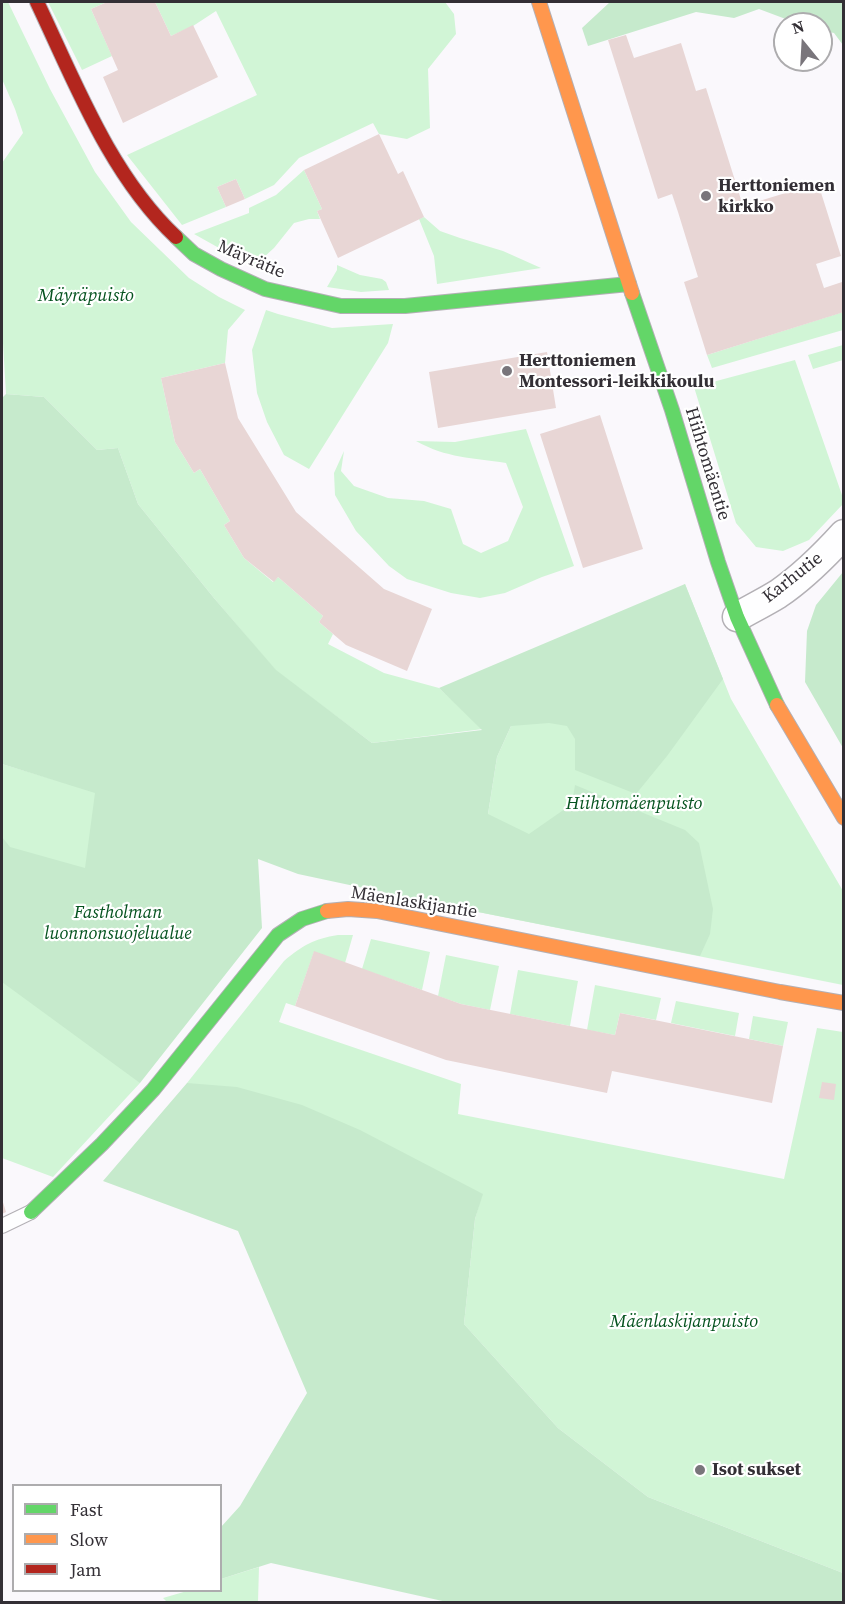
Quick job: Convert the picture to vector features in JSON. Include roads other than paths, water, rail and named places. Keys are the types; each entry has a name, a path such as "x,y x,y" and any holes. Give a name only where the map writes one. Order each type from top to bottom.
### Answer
{"street":[{"name":"Mäyrätie","path":"37,2 99,133 136,191 160,222 194,254 221,269 265,289 341,306 405,306 629,284"},
{"name":"Hiihtomäentie","path":"539,2 737,617 774,699 843,818"},
{"name":"Karhutie","path":"737,617 778,594 823,556 843,534"},
{"name":"Mäenlaskijantie","path":"31,1212 99,1148 168,1072 278,935 293,923 316,912 354,908 377,911 843,1003"}],"lane":[{"path":"2,1226 31,1212"}],"place":[{"name":"Herttoniemen kirkko","path":"706,196"},
{"name":"Herttoniemen Montessori-leikkikoulu","path":"507,371"},
{"name":"Isot sukset","path":"700,1470"}],"park label":[{"name":"Mäyräpuisto","path":"86,296"},
{"name":"Hiihtomäenpuisto","path":"634,804"},
{"name":"Fastholman luonnonsuojelualue","path":"118,923"},
{"name":"Mäenlaskijanpuisto","path":"684,1322"}]}
